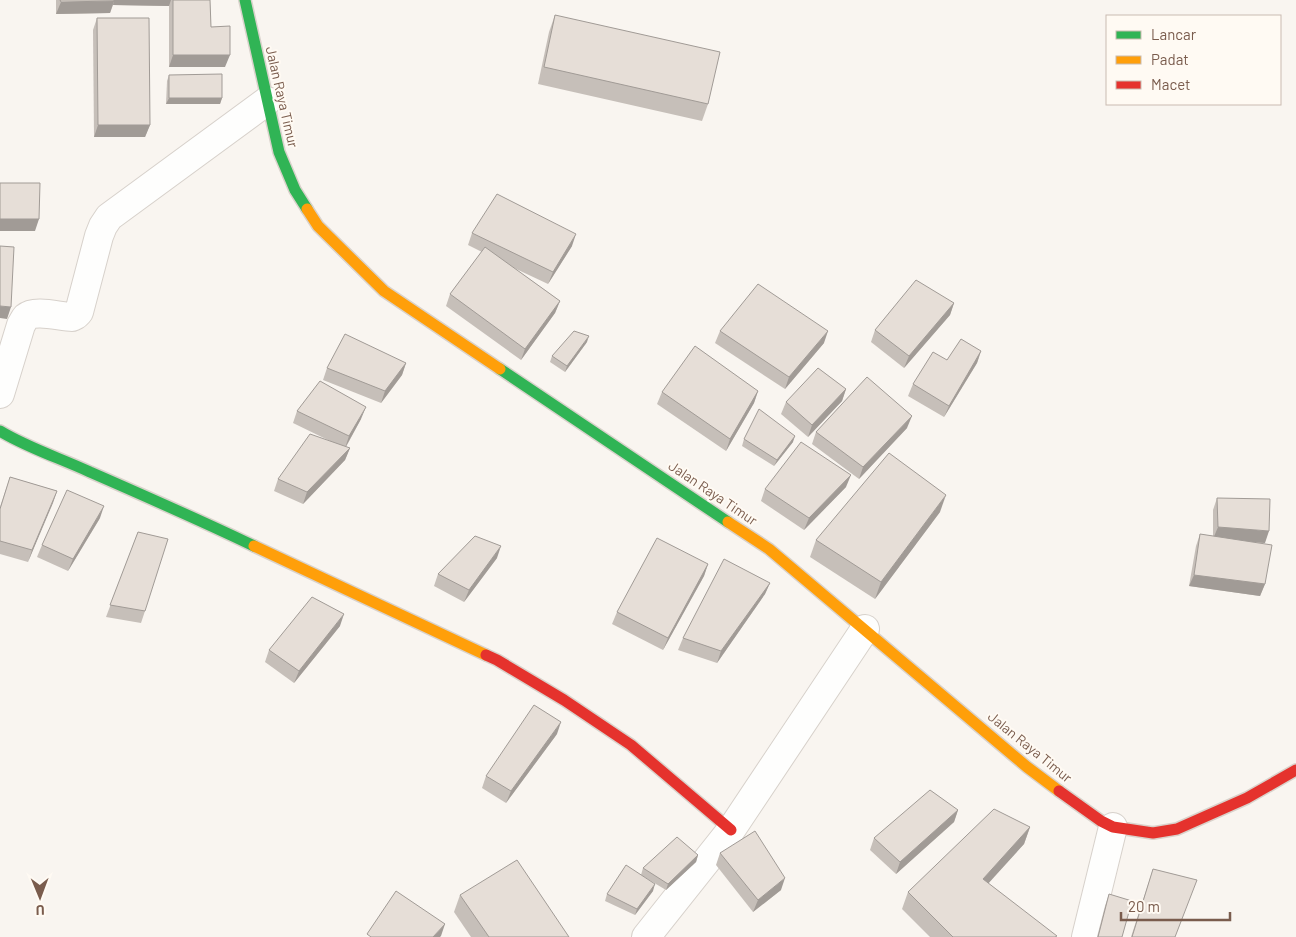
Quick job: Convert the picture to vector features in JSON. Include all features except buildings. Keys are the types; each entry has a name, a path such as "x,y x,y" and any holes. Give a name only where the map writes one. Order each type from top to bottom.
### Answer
{"main road":[{"name":"Jalan Raya Timur","path":"245,0 278,152 295,190 318,226 384,291 769,549 1027,767 1113,827 1153,833 1177,829 1247,798 1296,770"},
{"path":"0,430 17,441 188,514 496,660 564,700 631,746 732,830"}],"street":[{"path":"0,394 21,325 26,317 32,314 72,317 79,312 98,236 102,226 109,217 267,101"},
{"path":"646,937 732,830 865,629"},
{"path":"1086,937 1113,827"}],"traffic: fast":[{"path":"245,0 279,152 295,190 307,209"},
{"path":"500,369 728,522"},
{"path":"0,431 33,448 152,499 254,546"}],"traffic: slow":[{"path":"307,209 318,226 384,291 500,369"},
{"path":"728,522 769,549 1027,767 1059,791"},
{"path":"254,546 486,655"}],"traffic: jam":[{"path":"486,655 564,700 631,745 731,830"},
{"path":"1059,791 1101,821 1113,827 1153,833 1177,829 1247,798 1296,770"}]}
